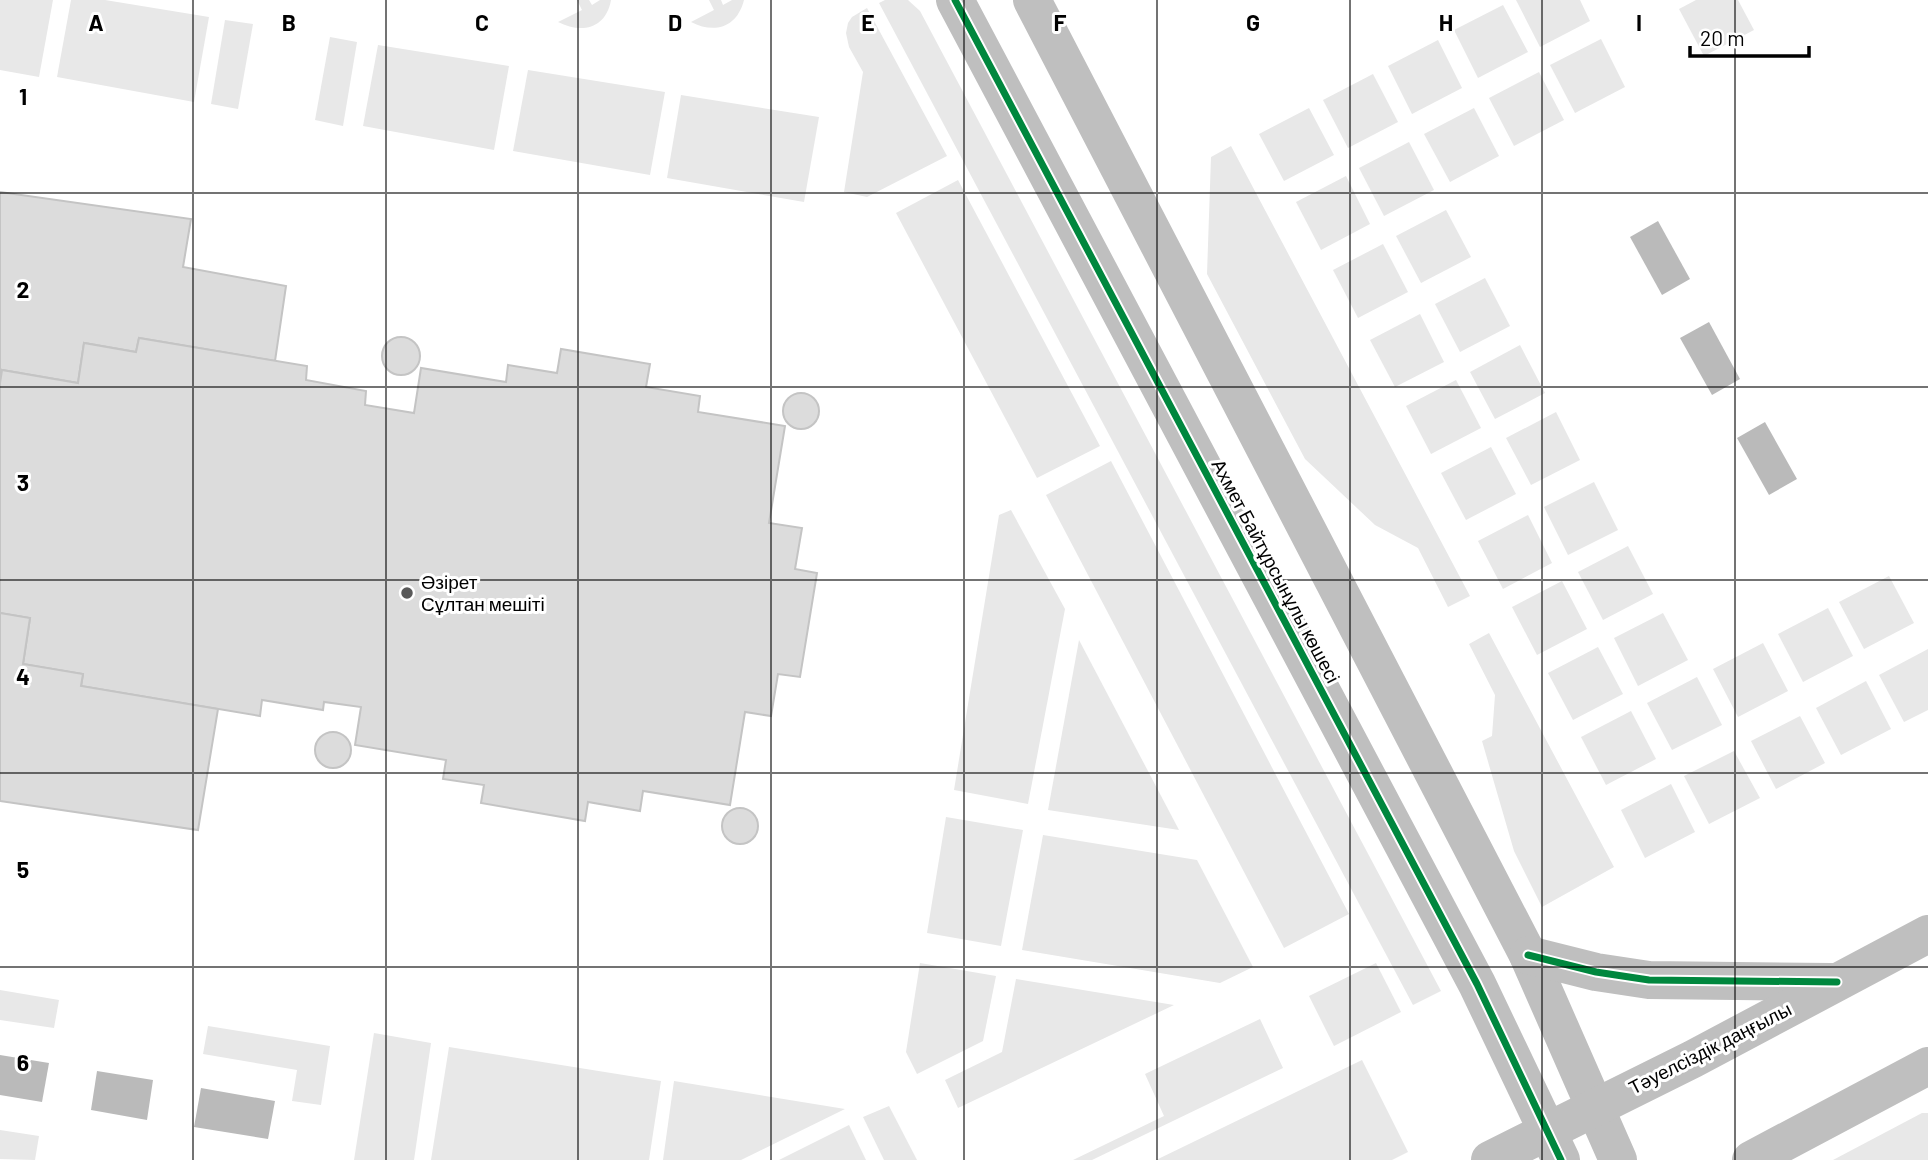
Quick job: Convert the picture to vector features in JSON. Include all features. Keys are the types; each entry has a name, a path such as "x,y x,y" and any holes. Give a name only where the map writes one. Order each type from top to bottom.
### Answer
{"street":[{"name":"Ахмет Байтұрсынұлы көшесі","path":"955,0 1471,971 1554,1145"},
{"path":"1032,0 1528,955 1618,1160"},
{"name":"Тәуелсіздік даңғылы","path":"1490,1160 1554,1145 1594,1106 1693,1059 1928,934"},
{"path":"1528,955 1596,972 1649,980 1837,982"},
{"path":"1751,1160 1928,1066"}],"shaded area":[{"path":"0,0 53,0 39,77 0,70"},
{"path":"71,0 105,0 209,17 194,102 57,77"},
{"path":"577,0 589,0 592,5 600,0 611,0 604,17 591,26 575,28 558,22 582,10"},
{"path":"709,0 721,0 723,5 732,0 744,0 736,17 723,26 708,28 691,22 714,10"},
{"path":"885,0 908,0 920,11 1441,991 1413,1005 879,3"},
{"path":"1516,0 1580,0 1590,21 1540,47"},
{"path":"1696,0 1738,0 1754,30 1704,56 1679,9"},
{"path":"1503,5 1528,52 1478,78 1454,30"},
{"path":"867,8 947,156 867,197 844,192 863,72 849,47 846,33 852,17"},
{"path":"225,20 253,24 238,109 211,104"},
{"path":"330,37 357,42 343,126 315,120"},
{"path":"1601,39 1625,87 1575,113 1550,65"},
{"path":"1438,40 1462,88 1412,114 1388,66"},
{"path":"378,45 509,66 494,150 363,126"},
{"path":"528,70 665,92 650,175 513,151"},
{"path":"1539,72 1564,120 1514,146 1489,98"},
{"path":"1373,74 1398,122 1348,148 1323,100"},
{"path":"681,95 819,117 804,202 667,178"},
{"path":"1309,108 1334,155 1284,181 1259,134"},
{"path":"1474,108 1499,156 1450,182 1424,134"},
{"path":"1409,142 1434,190 1384,216 1359,168"},
{"path":"1231,146 1470,596 1448,607 1418,548 1375,525 1305,459 1207,274 1211,157"},
{"path":"1346,176 1370,224 1321,250 1296,202"},
{"path":"958,180 1100,446 1037,478 896,213"},
{"path":"1446,210 1471,257 1421,283 1396,236"},
{"path":"1658,221 1690,279 1662,295 1630,237"},
{"path":"1383,244 1408,292 1358,318 1333,270"},
{"path":"1485,278 1510,326 1460,352 1435,304"},
{"path":"1420,314 1444,362 1395,387 1370,340"},
{"path":"1709,322 1740,379 1712,395 1680,338"},
{"path":"1520,345 1545,393 1495,419 1470,372"},
{"path":"1456,380 1481,428 1431,454 1406,406"},
{"path":"1556,412 1580,460 1531,485 1506,438"},
{"path":"1765,422 1797,479 1769,495 1737,438"},
{"path":"1491,447 1516,494 1466,520 1441,473"},
{"path":"1111,461 1349,914 1284,948 1046,495"},
{"path":"1594,482 1618,530 1568,555 1544,507"},
{"path":"1011,510 1065,609 1028,804 954,790 999,515"},
{"path":"1528,515 1552,563 1503,589 1478,541"},
{"path":"1628,546 1653,594 1603,620 1578,572"},
{"path":"1889,576 1914,623 1864,649 1839,602"},
{"path":"1562,581 1587,629 1537,655 1512,607"},
{"path":"1828,608 1853,656 1803,682 1778,634"},
{"path":"1663,613 1688,660 1638,686 1614,638"},
{"path":"1489,633 1614,867 1542,907 1514,851 1482,741 1492,736 1495,695 1469,644"},
{"path":"1079,640 1179,830 1048,810"},
{"path":"1763,643 1788,691 1738,717 1713,669"},
{"path":"1598,647 1623,694 1573,720 1548,673"},
{"path":"1928,649 1928,710 1904,722 1879,675"},
{"path":"1697,677 1722,725 1672,750 1647,703"},
{"path":"1866,681 1891,729 1841,755 1816,708"},
{"path":"1631,711 1656,759 1606,785 1581,737"},
{"path":"1800,716 1825,763 1776,789 1751,741"},
{"path":"1734,751 1760,798 1709,824 1684,776"},
{"path":"1671,784 1695,832 1645,858 1621,810"},
{"path":"946,817 1023,830 1001,946 927,933"},
{"path":"1043,835 1197,860 1253,967 1220,983 1022,950"},
{"path":"920,963 996,976 983,1041 917,1074 906,1052"},
{"path":"1376,963 1401,1012 1334,1046 1309,996"},
{"path":"1016,979 1174,1005 958,1108 945,1080 1002,1052"},
{"path":"0,990 59,1000 54,1028 0,1020"},
{"path":"1260,1019 1283,1068 1092,1160 1073,1160 1164,1116 1145,1074"},
{"path":"208,1026 330,1046 321,1105 292,1101 297,1070 203,1054"},
{"path":"374,1033 431,1043 414,1160 354,1160"},
{"path":"449,1047 661,1081 649,1160 431,1160"},
{"path":"0,1055 49,1063 42,1102 0,1095"},
{"path":"1362,1060 1408,1152 1392,1160 1156,1160"},
{"path":"97,1071 153,1080 147,1120 91,1110"},
{"path":"674,1081 845,1109 741,1160 663,1160"},
{"path":"201,1088 275,1101 268,1139 194,1127"},
{"path":"889,1106 917,1160 884,1160 863,1117"},
{"path":"1922,1113 1928,1113 1928,1160 1833,1160"},
{"path":"849,1125 866,1160 779,1160"},
{"path":"0,1130 39,1136 35,1160 0,1159"}],"building":[{"path":"0,192 191,219 183,267 286,286 275,361 139,338 136,352 84,343 78,383 2,370 0,383"},
{"path":"401,337 414,343 420,356 414,369 401,375 388,369 382,356 388,343"},
{"name":"Әзірет Сұлтан мешіті","path":"139,338 307,366 306,380 366,391 365,405 414,413 421,368 506,382 508,365 557,373 561,349 650,364 646,387 700,396 698,412 785,426 769,523 802,528 795,569 817,573 800,677 778,674 771,716 745,712 730,805 643,791 640,811 588,802 585,821 481,803 484,785 443,779 446,760 355,745 361,707 324,702 323,710 262,700 260,716 81,686 83,674 23,664 30,618 0,613 2,370 78,383 84,343 136,352"},
{"path":"801,393 814,398 819,411 814,424 801,429 788,424 783,411 788,398"},
{"path":"0,613 30,618 23,664 83,674 81,686 218,709 198,830 0,801"},
{"path":"333,732 346,737 351,750 346,763 333,768 320,763 315,750 320,737"},
{"path":"740,808 753,813 758,826 753,839 740,844 727,839 722,826 727,813"}],"cycle path":[{"path":"955,0 1477,984 1561,1160"},
{"path":"1528,955 1596,972 1649,980 1837,982"}],"place":[{"name":"Әзірет Сұлтан мешіті","path":"407,593"}]}
